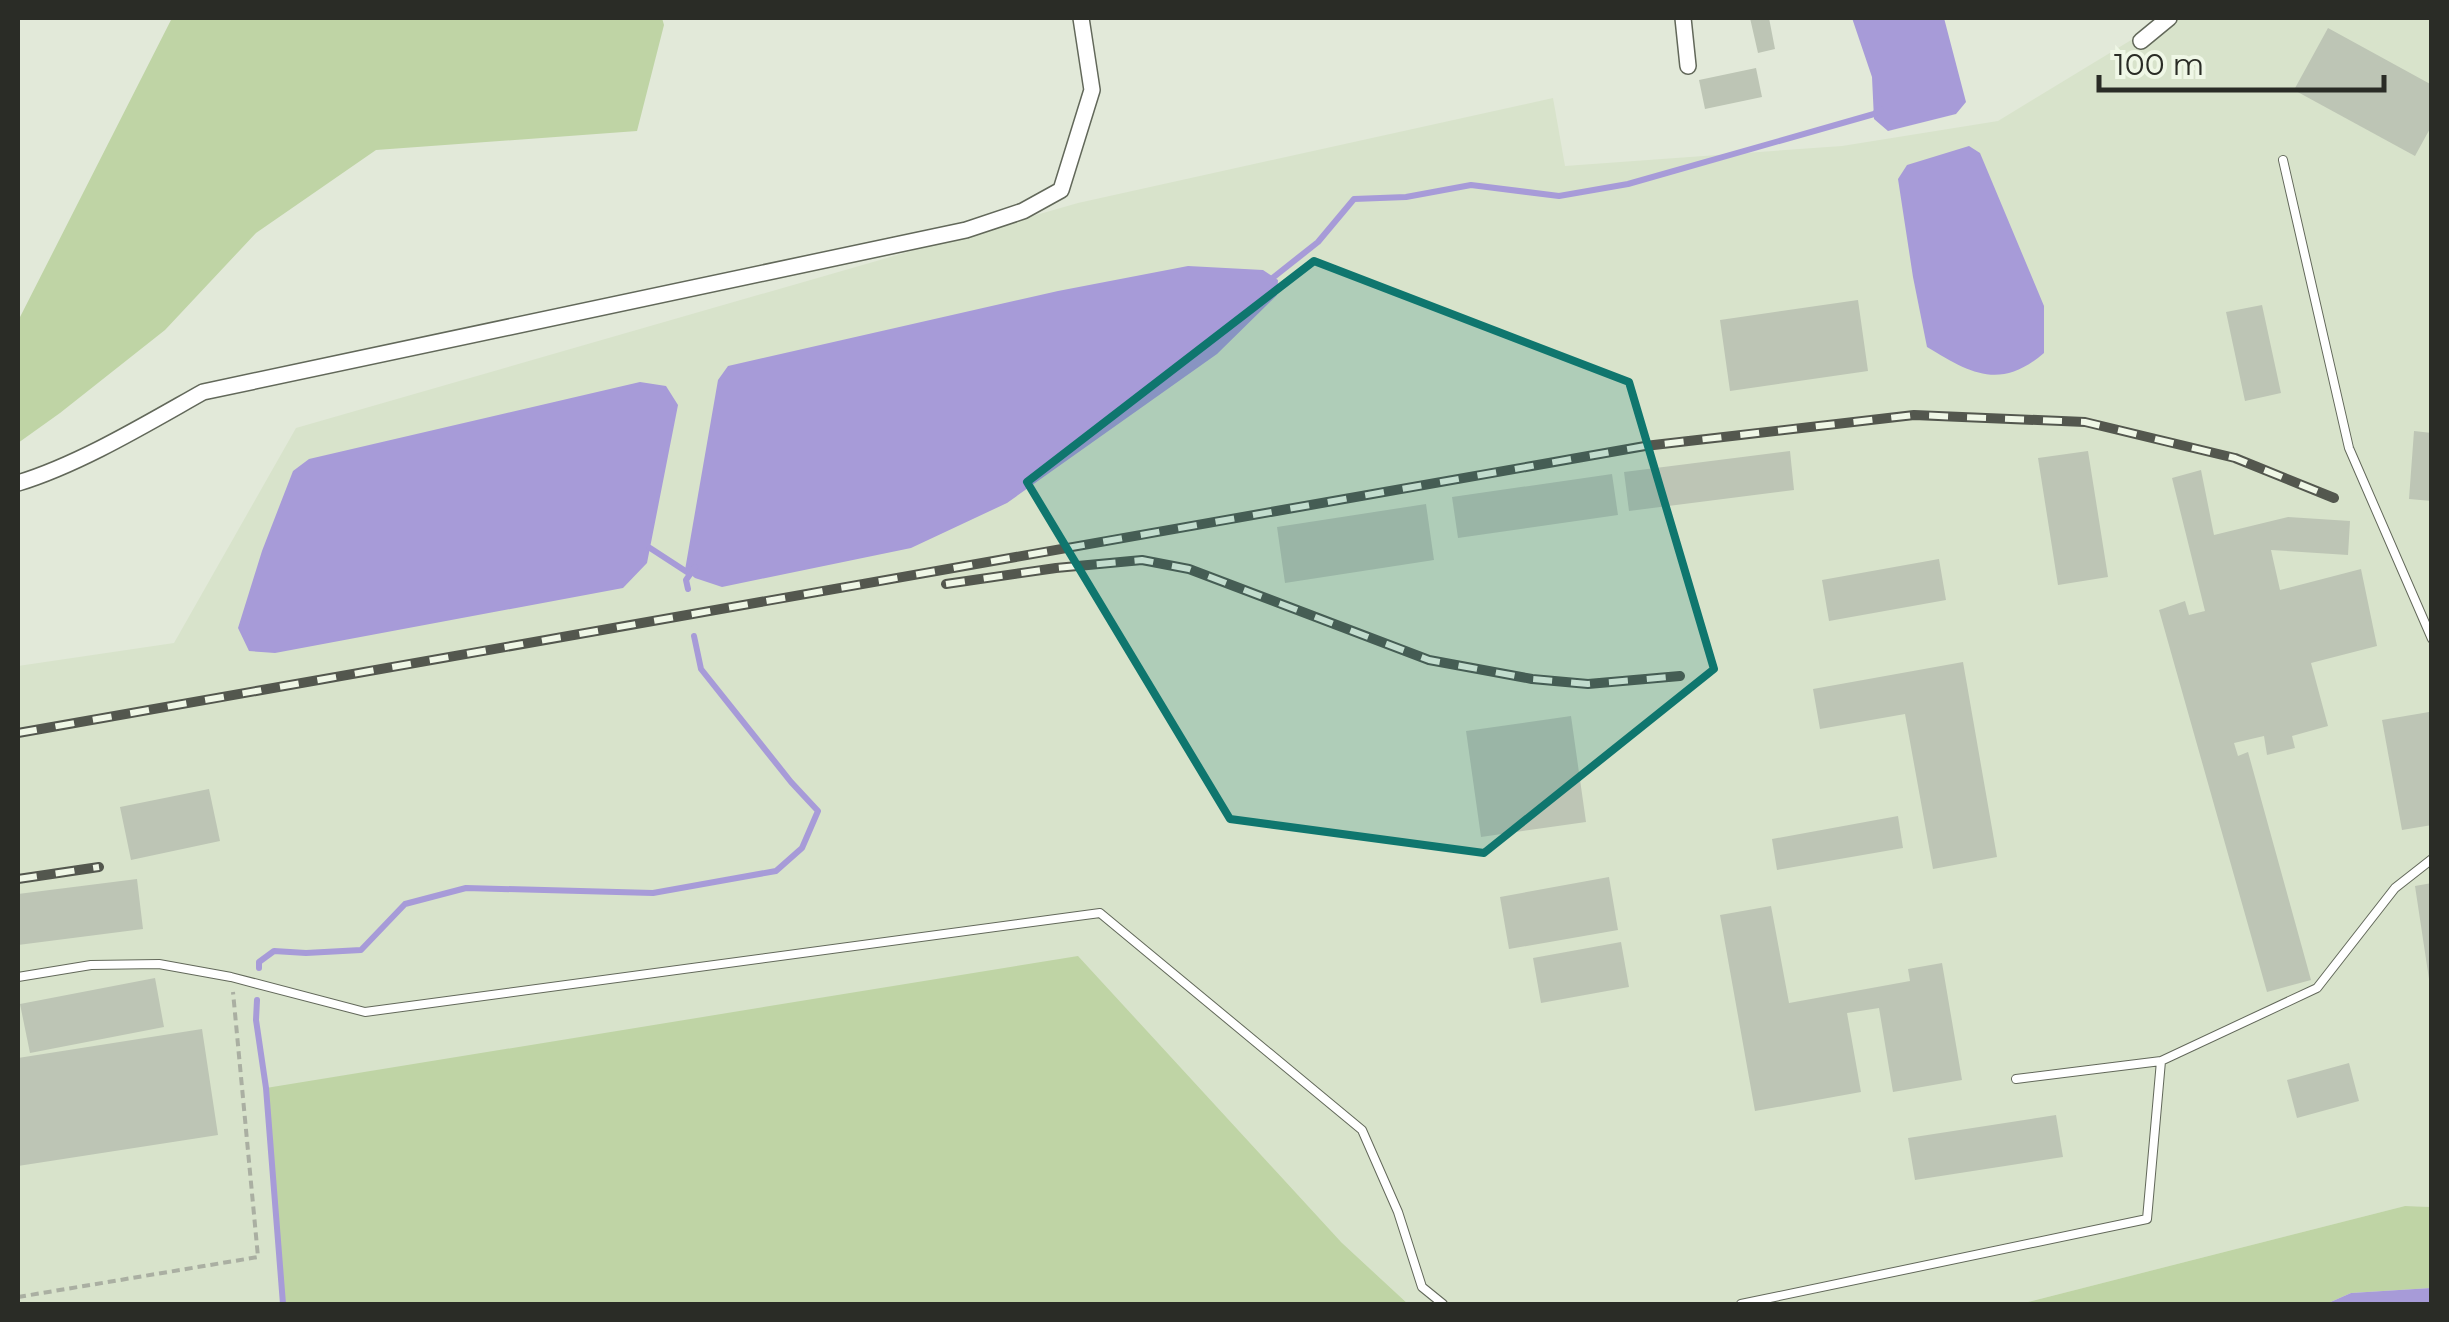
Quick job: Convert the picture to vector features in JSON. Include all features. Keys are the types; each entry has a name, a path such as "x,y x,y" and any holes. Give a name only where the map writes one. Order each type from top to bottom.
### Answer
{"street":[{"path":"18,483 143,426 202,392 966,230 1023,211 1062,190 1092,90 1081,18"},
{"path":"1683,18 1688,66"},
{"path":"2141,40 2169,18"}],"lane":[{"path":"2283,160 2350,448 2432,639"},
{"path":"2016,1079 2161,1062 2317,988 2395,888 2432,859"},
{"path":"18,977 91,965 158,964 231,977 365,1012 1100,914 1362,1130 1398,1212 1422,1286 1443,1304"},
{"path":"1742,1304 2146,1219 2161,1062"}],"path":[{"path":"18,1296 258,1257 231,977"}],"highlighted area":[{"path":"1314,261 1629,382 1714,669 1484,853 1230,819 1027,482"}],"shaded area":[{"path":"1852,18 1944,18 1966,102 1956,114 1888,131 1874,119 1872,77"},
{"path":"2159,18 2431,18 2431,1207 2405,1206 2020,1304 1408,1304 1341,1242 266,1089 283,1304 18,1304 18,666 174,643 296,428 1078,203 1553,98 1565,166 1842,146 1998,121 2146,31"},
{"path":"1969,146 1980,153 2044,306 2044,353 2028,365 1999,375 1971,370 1927,347 1898,179 1907,165"},
{"path":"1188,266 1263,270 1278,280 1277,295 1217,354 1007,503 911,548 722,587 695,578 685,570 718,380 728,366 1058,291"},
{"path":"640,382 666,386 678,405 647,563 623,588 275,653 249,651 238,628 262,551 293,471 309,459"},
{"path":"2431,1288 2431,1304 2326,1304 2351,1293"}],"green space":[{"path":"172,18 662,18 664,25 637,131 376,150 256,233 165,330 18,443 18,321"},
{"path":"1078,956 1341,1242 1408,1304 283,1304 266,1088"},
{"path":"2405,1206 2431,1207 2431,1288 2351,1293 2326,1304 2020,1304"}],"building":[{"path":"1750,18 1769,18 1775,49 1758,53"},
{"path":"2328,28 2432,85 2432,125 2415,156 2294,90"},
{"path":"1756,68 1762,97 1705,109 1699,80"},
{"path":"1858,300 1868,371 1730,391 1720,320"},
{"path":"2262,305 2281,393 2245,401 2226,312"},
{"path":"2414,431 2432,433 2432,501 2409,499"},
{"path":"1790,451 1794,490 1629,511 1624,472"},
{"path":"2088,451 2108,577 2058,585 2038,458"},
{"path":"2201,470 2214,535 2288,517 2350,521 2348,555 2271,550 2280,590 2361,569 2377,646 2311,663 2328,726 2292,736 2295,748 2267,755 2264,736 2234,743 2238,756 2248,752 2311,980 2267,992 2159,610 2185,601 2189,615 2205,611 2172,478"},
{"path":"1612,474 1618,515 1458,538 1452,497"},
{"path":"1426,504 1434,560 1285,583 1277,527"},
{"path":"1939,559 1946,600 1829,621 1822,580"},
{"path":"1963,662 1997,857 1933,869 1905,714 1820,729 1813,689"},
{"path":"2429,712 2432,825 2402,830 2382,720"},
{"path":"1571,716 1586,822 1481,837 1466,731"},
{"path":"209,789 220,841 131,860 120,807"},
{"path":"1898,816 1903,848 1777,870 1772,839"},
{"path":"1609,877 1618,930 1509,949 1500,897"},
{"path":"137,879 143,929 18,945 18,894"},
{"path":"2432,883 2432,979 2429,979 2415,886"},
{"path":"1771,906 1789,1003 1910,981 1908,969 1942,963 1962,1080 1893,1092 1879,1008 1847,1013 1861,1092 1755,1111 1720,915"},
{"path":"1621,942 1629,987 1541,1003 1533,958"},
{"path":"155,978 164,1027 30,1053 20,1004"},
{"path":"202,1029 218,1135 18,1166 18,1058"},
{"path":"2349,1063 2359,1101 2297,1118 2287,1080"},
{"path":"2056,1115 2063,1157 1915,1180 1908,1138"}],"waterway":[{"path":"1270,280 1318,242 1354,199 1406,197 1471,185 1559,196 1628,184 1874,114 1880,109"},
{"path":"650,548 690,574"},
{"path":"688,589 686,580 695,567"},
{"path":"259,968 259,962 274,951 361,950 405,904 466,888 653,893 776,871 802,848 818,811 701,669 694,636"},
{"path":"257,1000 283,1304"}],"railway":[{"path":"18,733 1645,446 1914,415 2085,422 2235,458 2334,498"},
{"path":"946,584 1142,560 1189,569 1429,660 1532,679 1588,684 1680,676"},
{"path":"18,879 99,867"}]}
